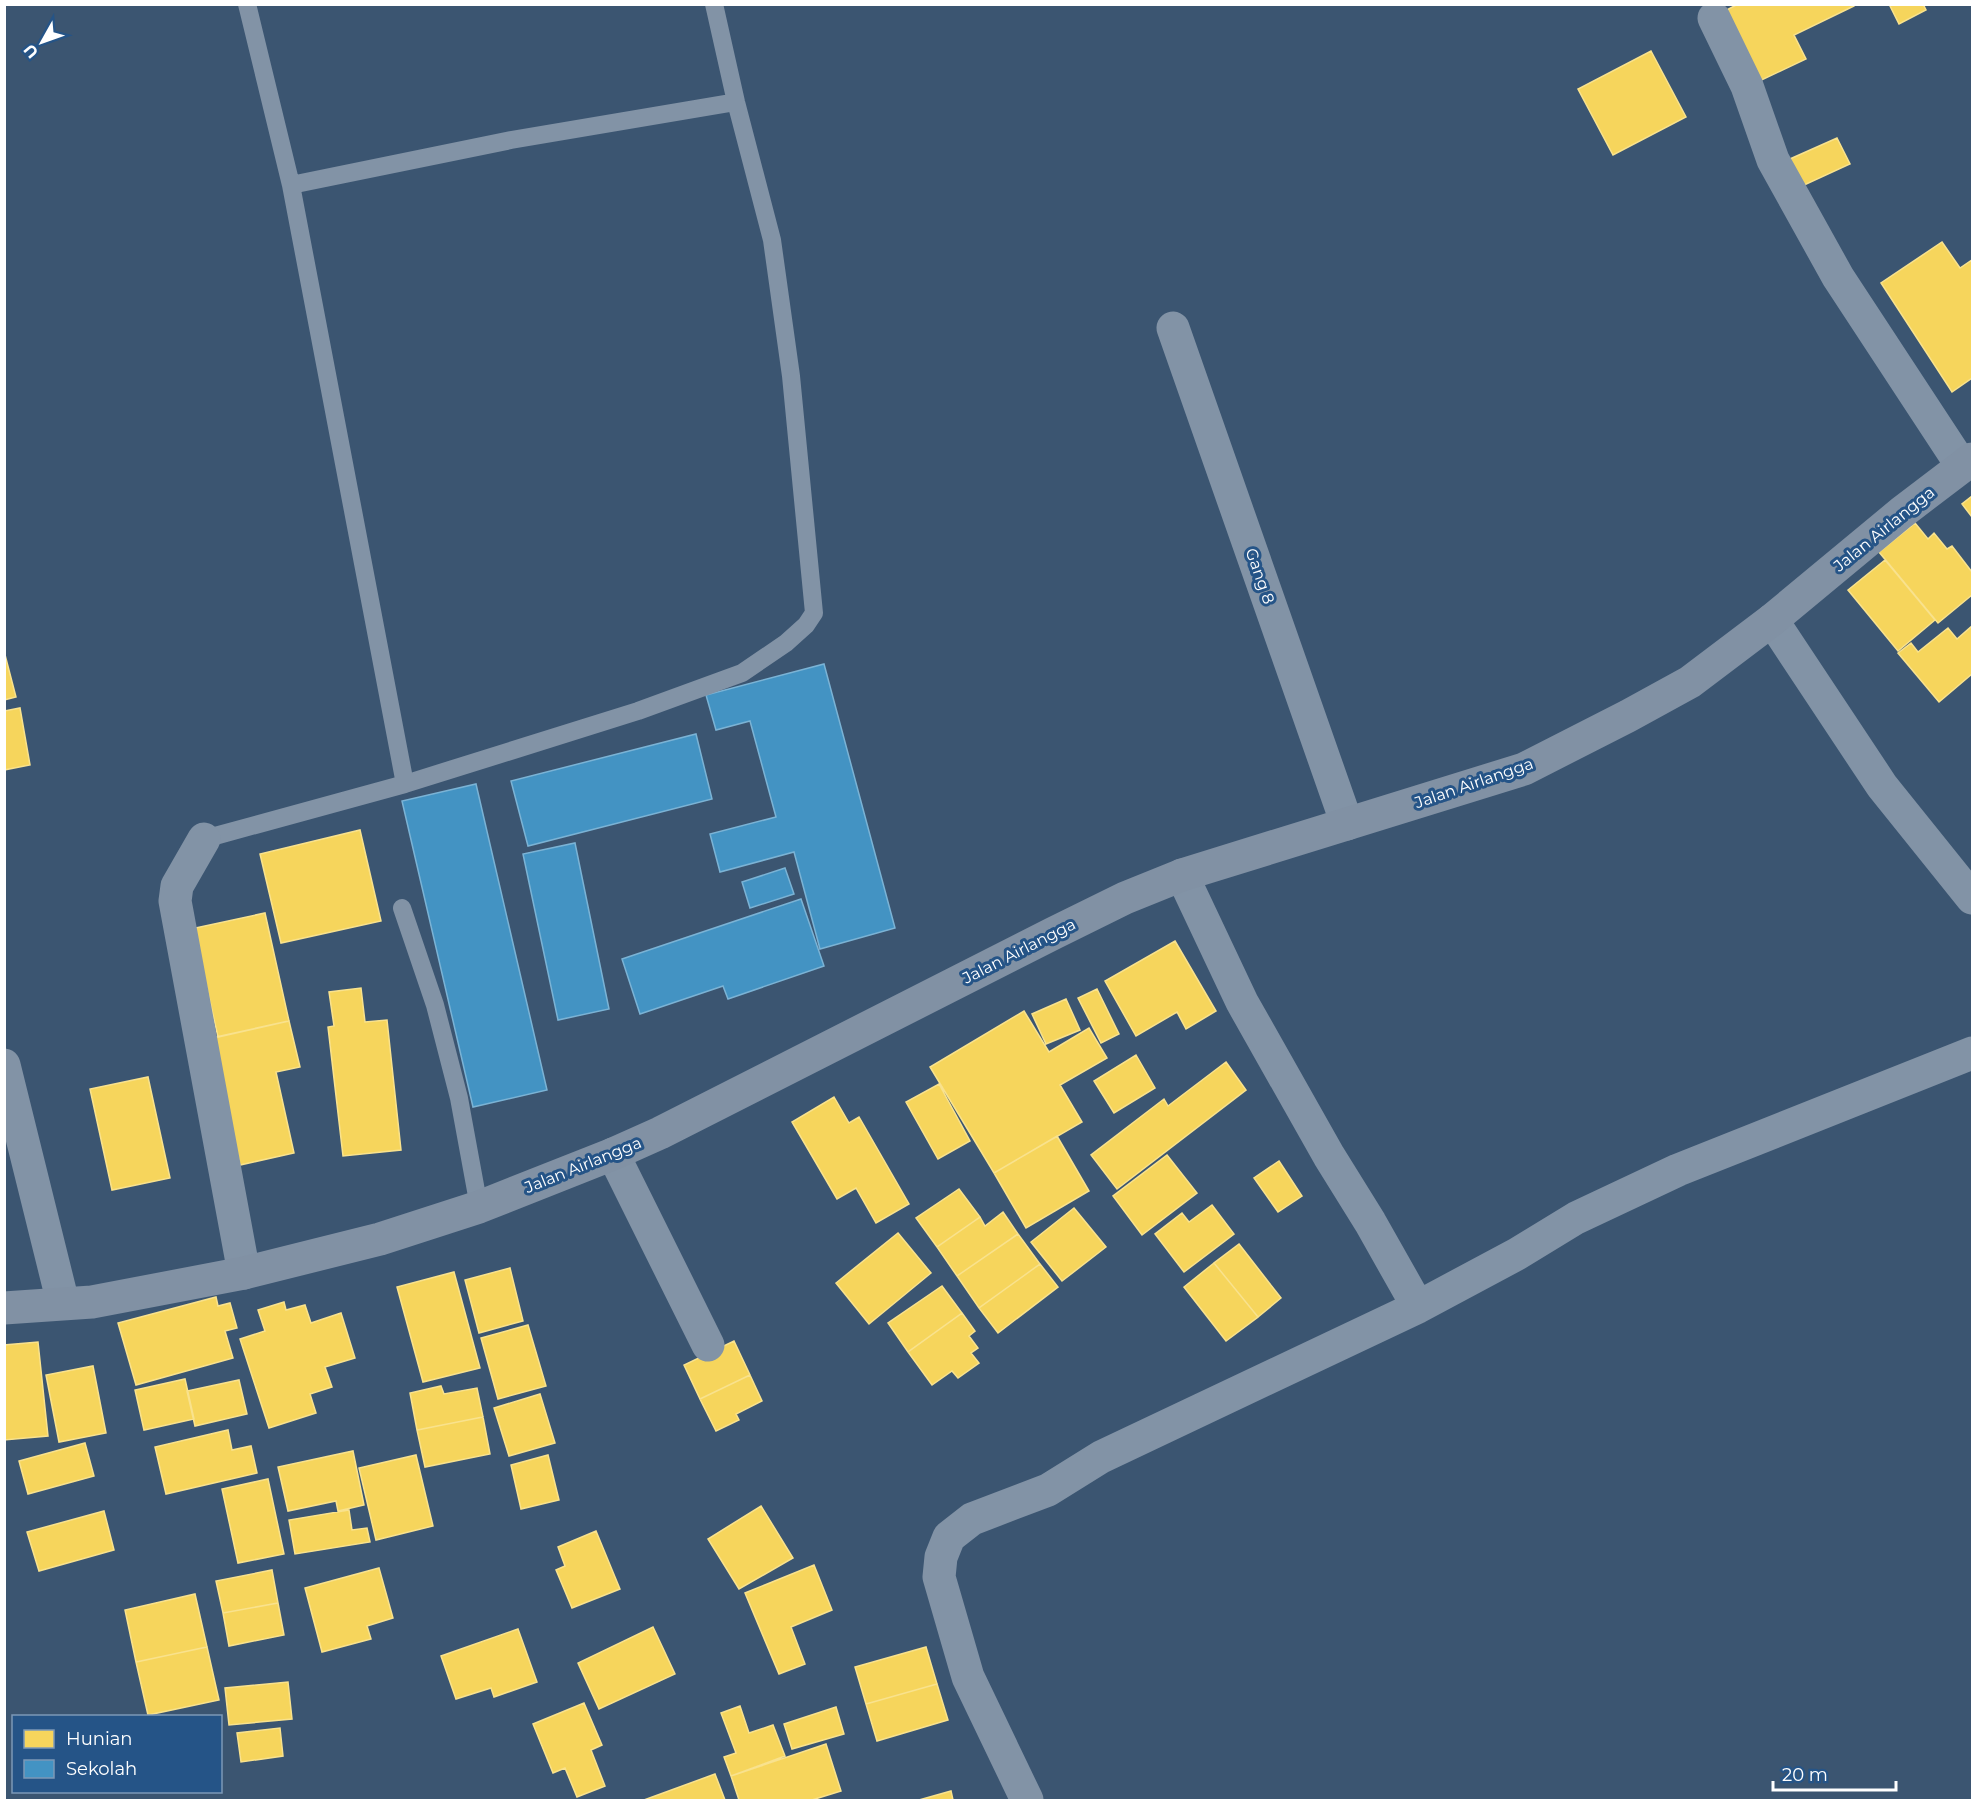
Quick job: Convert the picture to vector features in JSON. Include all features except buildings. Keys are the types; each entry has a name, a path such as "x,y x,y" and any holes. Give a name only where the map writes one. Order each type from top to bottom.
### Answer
{"main road":[{"name":"Jalan Airlangga","path":"4,1308 92,1302 244,1272 380,1239 479,1207 613,1154 681,1123 1125,898 1182,875 1524,769 1690,682 1772,620 1901,513 1967,463"}],"street":[{"path":"1714,18 1747,86 1773,160 1838,277 1967,463"},
{"name":"Gang 8","path":"1173,328 1347,824"},
{"path":"1772,620 1882,786 1972,898"},
{"path":"204,839 177,886 176,901 244,1272"},
{"path":"1182,875 1247,1011 1418,1307"},
{"path":"1028,1800 968,1677 943,1595 939,1577 941,1557 949,1537 972,1519 1048,1490 1101,1457 1418,1307 1517,1254 1576,1218 1678,1170 1972,1053"},
{"path":"4,1065 63,1303"},
{"path":"613,1154 708,1345"}],"lane":[{"path":"247,4 291,185 405,784"},
{"path":"204,839 405,784 638,711 742,673 786,643 806,625 814,613 791,376 772,240 736,102 714,4"},
{"path":"291,185 511,140 736,102"},
{"path":"402,908 435,1005 459,1098 479,1207"}]}
